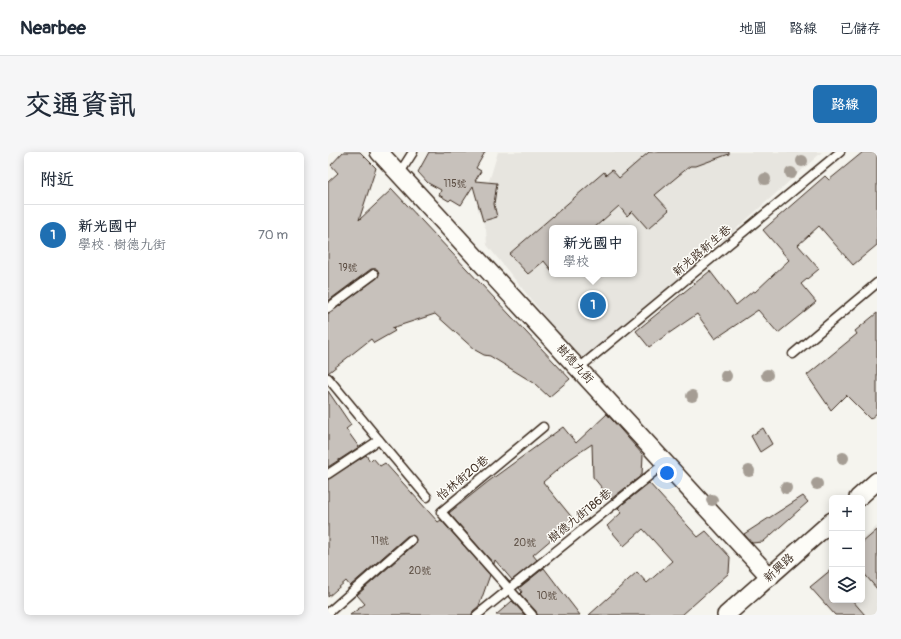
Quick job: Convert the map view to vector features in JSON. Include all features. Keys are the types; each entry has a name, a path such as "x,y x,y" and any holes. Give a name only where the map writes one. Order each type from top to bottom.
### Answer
{"street":[{"name":"樹德九街","path":"379,152 770,577"},
{"path":"861,495 877,481"},
{"name":"新興路","path":"726,615 829,524"}],"lane":[{"path":"399,174 413,152"},
{"name":"新光路新生巷","path":"579,368 840,152"},
{"path":"328,308 374,274"},
{"path":"793,354 877,283"},
{"name":"怡林街20巷","path":"328,378 427,497"},
{"name":"怡林街20巷","path":"509,589 441,512 543,427"},
{"path":"328,474 379,440"},
{"name":"樹德九街186巷","path":"477,615 665,463"},
{"path":"328,613 410,540"},
{"path":"509,589 532,615"}],"shaded area":[{"path":"498,152 822,152 584,365 487,245 486,229 478,210"},
{"path":"877,526 877,615 837,615 811,586 829,570 829,603 865,603 865,537"}],"building":[{"path":"343,152 360,152 376,168 359,220 392,189 570,379 549,397 534,383 490,356 484,355 475,350 435,314 392,328 395,331 374,343 371,339 328,373 328,313 377,278 379,274 377,269 371,269 328,301 328,182 338,173 331,165"},
{"path":"429,152 485,152 476,168 481,171 475,181 497,183 494,204 497,217 483,221 473,186 461,205 451,199 449,201 439,195 441,190 428,183 418,172"},
{"path":"649,152 729,152 729,154 696,166 690,166 655,195 669,210 648,229 632,211 627,216 619,206 597,225 549,225 549,267 544,261 528,274 509,254 604,172 606,175 612,170 619,178"},
{"path":"863,152 877,152 877,245 853,265 819,226 798,245 819,269 801,284 816,302 778,333 758,310 715,339 697,314 649,347 636,331 710,271 736,305 753,291 755,292 789,260 763,230 825,176 829,180"},
{"path":"877,313 877,413 870,419 846,395 831,410 807,375 857,334 855,331"},
{"path":"328,391 351,425 346,429 359,447 328,467"},
{"path":"607,414 643,455 642,475 611,499 593,477 592,444 570,459 543,482 574,520 533,555 537,560 512,580 495,560 494,564 449,513 489,481 563,427 576,443"},
{"path":"763,428 772,444 760,452 751,436"},
{"path":"366,455 370,461 373,458 380,466 385,463 438,522 441,520 490,575 479,606 473,611 472,615 350,615 365,604 357,595 415,544 416,539 412,535 407,536 350,586 346,581 328,597 328,479"},
{"path":"649,483 698,537 706,531 730,557 729,573 682,615 589,615 637,572 647,583 672,561 643,529 624,546 607,526 622,512 618,508"},
{"path":"803,496 808,502 763,542 752,543 744,534"},
{"path":"877,530 877,589 865,575 865,540"},
{"path":"544,568 580,615 537,615 536,611 520,594 522,592 519,588"},
{"path":"829,571 829,603 855,603 865,615 835,615 810,587"},
{"path":"512,601 525,615 496,615"}],"place":[{"name":"新光國中","path":"593,305"}]}
